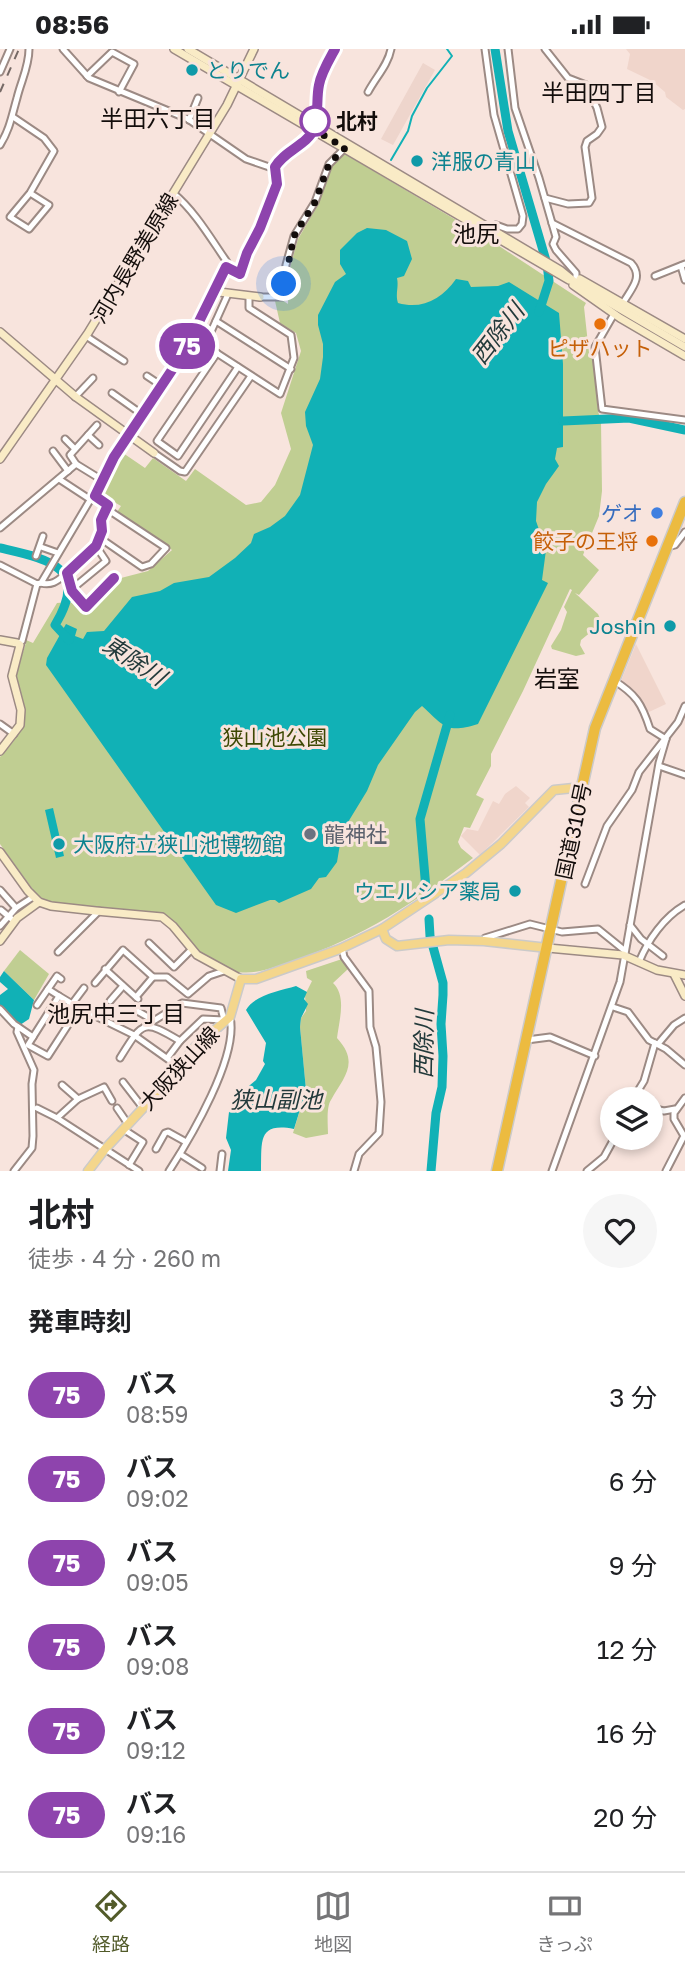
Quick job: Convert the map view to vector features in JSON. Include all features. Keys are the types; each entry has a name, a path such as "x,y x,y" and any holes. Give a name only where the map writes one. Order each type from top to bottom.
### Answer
{"highway":[{"name":"国道310号","path":"497,1171 595,728 685,502"}],"main road":[{"path":"174,49 492,229 521,250"},
{"path":"188,49 238,83"},
{"name":"河内長野美原線","path":"0,459 86,336 208,135 254,49"},
{"path":"314,127 345,148 561,273 622,303 685,339"},
{"path":"561,273 614,314 685,356"},
{"path":"576,280 685,347"},
{"path":"128,436 192,337 213,293 260,297"},
{"path":"2,337 75,397 154,453"},
{"path":"0,640 19,643 20,649 12,676 20,702 21,717 14,734 0,751"},
{"path":"0,852 36,899 51,905 162,917 173,926 191,950 224,971 241,979 252,980 342,948 382,929 466,873 501,844 554,790 583,787"},
{"path":"0,941 2,928 36,899"},
{"path":"382,929 386,939 397,946 439,941 484,941 624,952 657,970 685,975"},
{"path":"674,974 685,996"},
{"name":"大阪狭山線","path":"88,1171 195,1047 227,1018 241,979"}],"street":[{"path":"0,72 10,49"},
{"path":"0,145 13,117 16,99 29,62 29,49"},
{"path":"63,49 87,76 189,120 253,163 275,167"},
{"path":"226,267 240,274 277,184 275,167 284,155 310,136 319,99 319,85 335,49"},
{"path":"368,92 389,61 391,49"},
{"path":"485,49 494,115 523,216 517,229 496,225 492,229"},
{"path":"508,49 515,108 556,237 553,244 576,273 576,280"},
{"path":"545,49 568,78 586,85 602,127 587,141 593,198 589,203 568,204 545,198"},
{"path":"87,76 112,52 134,64 119,92"},
{"path":"189,120 198,98"},
{"path":"13,117 44,138 54,151 30,193 10,217 29,229 49,205 30,193"},
{"path":"260,297 282,297 286,265 294,236 315,202 329,164 345,148"},
{"path":"173,193 183,201 228,262 213,293"},
{"path":"552,223 635,267 638,273 636,281 622,303"},
{"path":"655,276 683,265 685,280"},
{"path":"205,345 228,294"},
{"path":"192,337 280,394 294,358 292,335 249,308 249,297"},
{"path":"614,314 596,347 601,409 685,420"},
{"path":"216,321 291,369"},
{"path":"86,336 124,361"},
{"path":"217,353 157,441 178,456 238,367"},
{"path":"147,376 162,386"},
{"path":"154,453 185,472 251,376"},
{"path":"75,397 93,378"},
{"path":"112,393 143,415"},
{"path":"97,425 70,455 76,464 103,479"},
{"path":"89,435 99,445"},
{"path":"19,643 22,641 39,584 128,436"},
{"path":"65,439 75,449"},
{"path":"53,451 68,471"},
{"path":"0,528 76,464"},
{"path":"0,565 39,584 49,585 96,546 100,538 101,520 108,505 60,479"},
{"path":"100,538 142,567 151,564 166,548 107,509"},
{"path":"667,547 675,545 685,532"},
{"path":"36,556 43,536"},
{"path":"72,589 106,561 96,546"},
{"path":"41,547 58,554"},
{"path":"65,574 78,601 86,607 114,578"},
{"path":"613,680 629,690 646,713 650,729 666,739"},
{"path":"585,884 607,826 632,790 639,772 666,739 685,706"},
{"path":"0,724 14,734"},
{"path":"552,1171 620,982 666,739"},
{"path":"659,766 685,775"},
{"path":"0,890 16,908"},
{"path":"1,910 11,919 16,908 36,899"},
{"path":"639,962 647,944 674,912 685,905"},
{"path":"58,952 99,911"},
{"path":"484,941 497,933 530,924 562,932 598,929 624,952"},
{"path":"630,925 635,933 663,956"},
{"path":"149,943 174,967 191,950"},
{"path":"342,948 344,957 369,991 370,1027 376,1047 382,1102 379,1133 359,1154 354,1171"},
{"path":"95,983 123,950 153,977 167,977 188,994 209,976 224,971"},
{"path":"105,969 137,998 153,977"},
{"path":"37,1005 57,976 61,979"},
{"path":"110,1000 123,986"},
{"path":"72,1004 84,988"},
{"path":"48,989 79,1008 134,1035 179,1067"},
{"path":"59,996 29,1045 48,1056 79,1008"},
{"path":"120,1058 134,1035 182,1003 221,1008 232,1025 225,1067 169,1171"},
{"path":"613,1007 634,1017 649,1039 685,1065"},
{"path":"132,1008 153,1020"},
{"path":"0,1009 33,1037"},
{"path":"167,1057 203,1019 227,1018"},
{"path":"640,1087 656,1043 685,1018"},
{"path":"144,1027 155,1026 180,1041"},
{"path":"14,1171 32,1148 33,1136 31,1117 34,1070 17,1032 18,1027"},
{"path":"527,1040 550,1037 594,1056"},
{"path":"123,1083 143,1108"},
{"path":"62,1085 78,1099"},
{"path":"57,1118 78,1099 104,1087 112,1101"},
{"path":"666,1171 684,1136 674,1119 675,1109 685,1098"},
{"path":"37,1108 139,1171"},
{"path":"117,1108 125,1127 143,1142 129,1165"},
{"path":"663,1111 675,1109"},
{"path":"156,1149 164,1133 168,1132 186,1142"},
{"path":"587,1171 604,1157 608,1150"},
{"path":"180,1154 202,1168"},
{"path":"220,1171 222,1154"}],"shaded area":[{"path":"626,49 685,49 685,109 666,97 665,92 652,81 627,69 630,54"},
{"path":"423,63 435,70 393,145 381,139"},
{"path":"636,644 666,704 649,712 635,692 621,681"},
{"path":"516,786 530,798 525,803 529,807 480,855 461,836 467,829 478,831 493,801 499,804 505,794"}],"green space":[{"name":"狭山池公園","path":"345,154 493,242 586,303 584,307 589,353 595,358 601,422 602,491 599,516 583,555 599,570 579,595 575,593 598,614 602,623 581,640 580,645 585,654 576,656 552,649 567,612 564,607 572,590 570,589 491,754 491,766 476,795 484,799 470,828 464,827 458,842 473,858 409,904 365,930 318,952 269,969 238,972 218,965 201,953 165,915 57,903 36,894 0,844 0,757 19,733 24,720 16,677 26,640 33,643 57,603 69,602 91,610 121,578 148,571 172,550 117,512 121,506 102,495 108,483 107,479 123,453 145,468 153,458 186,481 195,469 246,505 261,502 275,485 291,449 281,413 301,351 296,333 280,323 275,301 282,300 288,304 289,271 298,239 318,205 331,167"},
{"path":"20,950 49,974 34,1000 4,971"},
{"path":"342,959 348,969 333,983 341,1002 337,1038 348,1055 348,1070 329,1103 328,1134 306,1138 293,1133 306,1090 300,1027 301,1018 306,1011 305,995 312,981 307,978 306,971"}],"water":[{"name":"狭山池公園","path":"367,228 386,230 407,241 412,259 404,276 397,278 398,303 415,305 431,301 456,279 468,281 471,287 498,286 509,282 559,313 563,364 563,447 557,448 555,459 559,466 537,502 536,521 546,550 542,580 548,583 478,724 452,728 436,719 422,706 378,765 367,791 342,832 337,862 326,877 319,878 311,889 279,903 270,900 236,913 216,905 46,665 47,658 66,624 77,629 75,636 83,639 87,632 104,631 132,597 160,591 174,583 209,577 251,543 254,534 285,516 300,495 313,445 306,426 305,412 320,379 323,357 318,315 335,282 346,274 340,264 340,250 357,233"},
{"path":"53,808 64,856 56,858 45,810"},
{"path":"4,971 34,1000 29,1019 17,1027 0,1008 0,995 8,989 0,982"},
{"name":"狭山副池","path":"296,986 307,992 304,999 308,1004 300,1027 306,1090 294,1129 273,1129 264,1136 261,1171 228,1171 231,1150 226,1138 229,1112 237,1096 256,1080 265,1064 263,1061 266,1043 246,1010 261,997"}],"waterway":[{"path":"391,160 408,131 412,116 427,88 452,56 447,49"},
{"name":"西除川","path":"495,49 508,131 547,264 549,281 539,312"},
{"path":"563,421 629,418 685,430"},
{"name":"東除川","path":"0,548 48,562 66,578 68,590 65,605 55,625 69,640"},
{"name":"西除川","path":"426,889 420,819 450,715"},
{"name":"西除川","path":"429,919 430,936 443,983 442,1087 436,1113 431,1171"}],"railway":[{"path":"0,92 19,49"}],"bus line":[{"name":"75","path":"114,578 86,607 72,591 67,573 96,546 100,538 101,520 108,505 95,496 114,457 184,352 226,267 240,274 277,184 275,167 284,155 310,136 313,129 319,85 335,49"}],"place":[{"name":"とりでん","path":"192,70"},
{"name":"北村","path":"315,121"},
{"name":"洋服の青山","path":"417,161"},
{"name":"ピザハット","path":"600,324"},
{"name":"ゲオ","path":"657,513"},
{"name":"餃子の王将","path":"652,541"},
{"name":"Joshin","path":"670,626"},
{"name":"龍神社","path":"310,834"},
{"name":"大阪府立狭山池博物館","path":"59,844"},
{"name":"ウエルシア薬局","path":"515,891"}],"district":[{"name":"半田四丁目","path":"599,92"},
{"name":"半田六丁目","path":"158,118"},
{"name":"池尻","path":"476,233"},
{"name":"岩室","path":"557,678"},
{"name":"池尻中三丁目","path":"116,1013"}],"route":[{"path":"284,284 294,236 315,202 329,164 345,148 313,129 315,121"}]}
